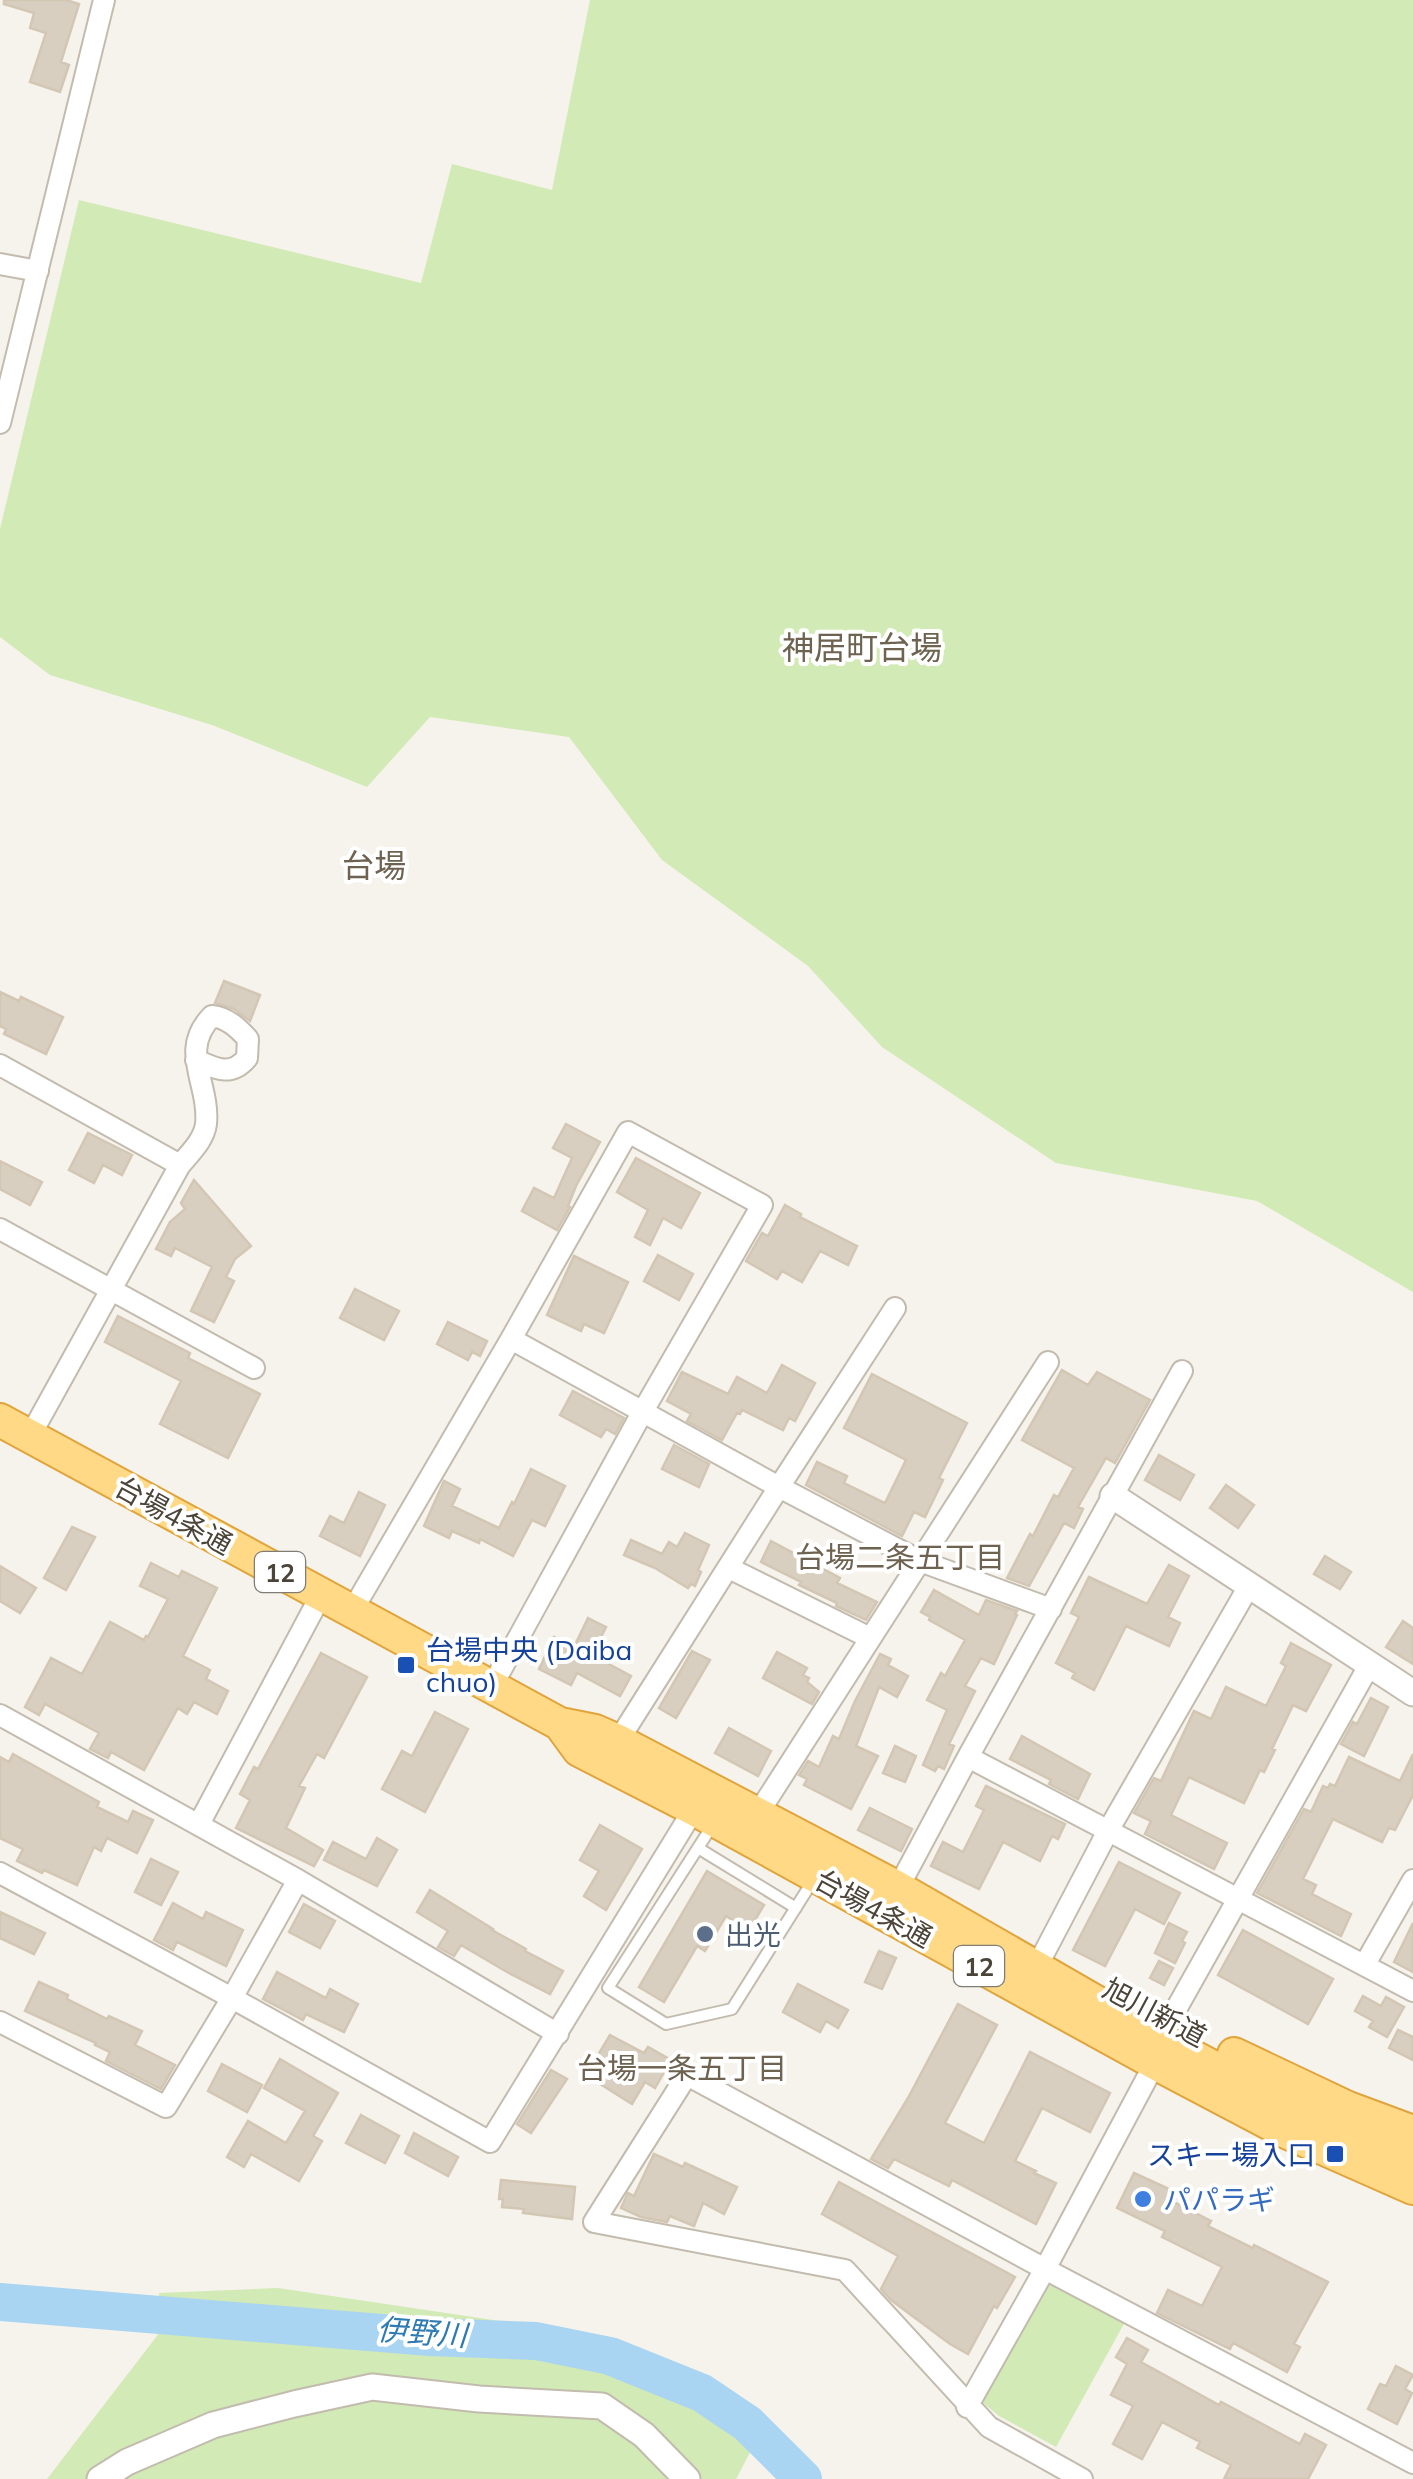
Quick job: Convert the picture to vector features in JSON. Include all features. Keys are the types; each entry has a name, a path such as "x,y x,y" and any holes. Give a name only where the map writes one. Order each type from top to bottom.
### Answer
{"highway":[{"name":"台場4条通","path":"0,1420 560,1724 595,1730 618,1741 898,1888 1163,2042 1284,2131 1413,2188"},
{"name":"台場4条通","path":"560,1724 579,1750 702,1826 816,1876 1163,2042 1310,2119 1413,2162"},
{"name":"旭川新道","path":"898,1888 1044,1953 1163,2042 1272,2073 1413,2132"}],"street":[{"path":"0,423 104,0"},
{"path":"0,264 38,270"},
{"path":"30,1436 180,1165 197,1146 206,1126 196,1060"},
{"path":"0,1065 180,1165"},
{"path":"352,1611 628,1132 762,1206 643,1411 492,1686"},
{"path":"0,1229 254,1368"},
{"path":"618,1741 895,1308"},
{"path":"511,1339 920,1561 1051,1608"},
{"path":"757,1815 1048,1362"},
{"path":"898,1888 1182,1372"},
{"path":"1113,1496 1413,1693"},
{"path":"729,1568 870,1638"},
{"path":"1044,1953 1109,1829 1249,1586"},
{"path":"199,1824 321,1595"},
{"path":"967,2406 1045,2269 1237,1900 1370,1664"},
{"path":"0,1714 298,1880 558,2034"},
{"path":"968,1757 1413,1991"},
{"path":"0,1873 490,2142 558,2034 702,1826"},
{"path":"0,2022 166,2107 298,1880"},
{"path":"1365,1964 1413,1880"},
{"path":"1082,2479 988,2428 845,2270 594,2222 687,2075 1413,2463"},
{"path":"100,2479 127,2462 213,2425 372,2387 602,2406 644,2435 687,2479"}],"lane":[{"path":"796,1908 702,1826 608,1988 666,2024 732,2009 796,1908 816,1876"}],"green space":[{"path":"590,0 1413,0 1413,1292 1257,1201 1056,1163 882,1047 808,966 662,860 569,737 430,717 367,787 212,725 50,675 0,637 0,529 79,200 421,283 452,164 552,190"},
{"path":"1057,2285 1125,2322 1056,2447 999,2416 981,2401 1045,2286"},
{"path":"278,2288 573,2332 715,2389 762,2430 736,2479 47,2479 160,2332 159,2293"}],"building":[{"path":"4,0 66,0 79,4 61,62 69,65 60,92 30,82 46,33 30,28 34,13 4,4"},
{"path":"224,981 260,995 250,1021 234,1009 215,1003"},
{"path":"0,992 19,1001 21,997 63,1017 46,1054 4,1034 6,1029 0,1026"},
{"path":"566,1124 600,1142 557,1230 522,1211 534,1188 554,1198 572,1158 553,1148"},
{"path":"88,1133 132,1155 122,1175 103,1165 94,1183 69,1170"},
{"path":"636,1158 700,1193 681,1228 663,1218 650,1245 635,1237 648,1210 617,1192"},
{"path":"0,1161 42,1182 30,1205 0,1189"},
{"path":"194,1180 251,1246 235,1259 226,1277 234,1281 214,1322 191,1311 212,1267 175,1248 171,1256 156,1249 170,1222 185,1209 181,1203"},
{"path":"785,1205 800,1217 857,1246 848,1265 820,1251 802,1282 782,1271 777,1279 746,1261 762,1233 768,1236"},
{"path":"658,1255 693,1274 679,1300 644,1281"},
{"path":"574,1256 628,1282 604,1333 584,1324 581,1331 547,1315"},
{"path":"355,1289 399,1311 384,1340 340,1318"},
{"path":"118,1316 190,1353 188,1358 260,1394 228,1458 160,1424 181,1381 105,1342"},
{"path":"448,1322 487,1341 480,1356 472,1352 468,1360 437,1344"},
{"path":"782,1365 815,1383 795,1421 789,1418 783,1430 742,1410 722,1440 687,1421 691,1414 667,1401 682,1372 728,1394 737,1377 767,1393"},
{"path":"1062,1370 1088,1385 1097,1372 1150,1400 1115,1463 1106,1458 1078,1507 1083,1509 1074,1528 1064,1523 1029,1586 1007,1578 1030,1534 1033,1536 1054,1495 1058,1497 1074,1468 1022,1440"},
{"path":"872,1374 967,1423 939,1478 943,1480 925,1517 914,1512 902,1536 806,1485 817,1462 847,1476 844,1483 885,1503 906,1460 844,1428"},
{"path":"573,1391 624,1418 615,1434 606,1429 601,1437 560,1415"},
{"path":"674,1445 709,1464 699,1487 662,1469"},
{"path":"1159,1455 1194,1475 1180,1500 1145,1480"},
{"path":"531,1469 565,1486 545,1526 532,1520 513,1556 480,1539 479,1543 452,1531 449,1538 424,1526 444,1481 460,1489 452,1506 499,1528"},
{"path":"1226,1485 1254,1505 1238,1528 1210,1508"},
{"path":"359,1492 385,1505 360,1556 320,1536 330,1516 344,1523"},
{"path":"72,1527 95,1537 66,1590 44,1578"},
{"path":"685,1533 709,1545 695,1586 691,1584 688,1588 624,1555 631,1540 662,1554 669,1542 677,1547"},
{"path":"771,1541 840,1578 837,1583 877,1602 866,1620 761,1562"},
{"path":"1325,1556 1351,1572 1340,1589 1314,1574"},
{"path":"151,1563 179,1577 182,1571 217,1588 183,1656 210,1670 206,1679 228,1691 217,1714 194,1702 187,1714 178,1708 144,1770 111,1752 108,1758 90,1749 99,1733 45,1704 39,1715 25,1707 51,1658 82,1674 110,1622 144,1640 148,1637 168,1599 140,1586"},
{"path":"1169,1565 1189,1576 1168,1617 1180,1623 1169,1646 1126,1626 1094,1690 1056,1663 1079,1617 1071,1613 1089,1577 1147,1604"},
{"path":"0,1566 36,1588 20,1613 0,1601"},
{"path":"934,1590 979,1615 986,1600 1017,1611 994,1664 981,1658 965,1686 975,1691 949,1744 954,1746 944,1769 938,1766 935,1771 923,1765 947,1710 927,1700 965,1640 921,1612"},
{"path":"588,1618 606,1627 595,1649 610,1657 607,1663 631,1676 620,1696 577,1673 571,1685 539,1669 554,1637 574,1647"},
{"path":"1403,1621 1413,1628 1413,1664 1386,1647"},
{"path":"1291,1643 1331,1665 1306,1711 1293,1705 1264,1772 1260,1770 1244,1803 1189,1777 1171,1815 1227,1843 1214,1869 1145,1834 1151,1821 1134,1813 1154,1778 1161,1781 1194,1711 1211,1719 1226,1687 1266,1706 1286,1666 1281,1663"},
{"path":"692,1651 710,1660 676,1718 659,1708"},
{"path":"777,1652 807,1668 803,1675 819,1692 812,1704 763,1678"},
{"path":"321,1653 367,1677 324,1758 317,1754 299,1786 305,1788 286,1828 323,1850 314,1866 236,1828 250,1800 240,1794 254,1767 258,1769"},
{"path":"880,1654 891,1659 888,1665 908,1676 897,1697 879,1687 856,1746 878,1756 851,1809 804,1785 807,1779 799,1775 808,1761 819,1767 833,1736 839,1739"},
{"path":"1371,1698 1388,1707 1364,1756 1341,1744"},
{"path":"435,1712 468,1729 425,1812 382,1789 402,1751 412,1756"},
{"path":"729,1728 771,1751 758,1776 715,1753"},
{"path":"1022,1736 1090,1774 1078,1799 1010,1759"},
{"path":"895,1746 916,1756 905,1782 883,1773"},
{"path":"13,1754 128,1822 133,1811 153,1820 137,1853 107,1838 101,1851 94,1847 77,1885 17,1861 23,1849 0,1838 0,1757 9,1762"},
{"path":"1413,1754 1413,1795 1395,1830 1389,1828 1382,1842 1333,1819 1303,1879 1316,1885 1312,1894 1351,1914 1341,1936 1257,1893 1304,1809 1311,1812 1323,1786 1335,1786 1349,1757 1400,1781"},
{"path":"986,1786 1065,1824 1058,1839 1052,1836 1040,1861 1003,1842 979,1889 931,1866 943,1842 963,1852 984,1810 976,1806"},
{"path":"870,1808 912,1829 901,1851 858,1830"},
{"path":"600,1825 642,1849 606,1910 584,1896 599,1871 580,1860"},
{"path":"377,1838 397,1850 377,1886 324,1860 333,1842 366,1859"},
{"path":"151,1859 178,1872 161,1905 135,1892"},
{"path":"1119,1862 1180,1893 1164,1924 1135,1909 1105,1966 1073,1950"},
{"path":"707,1871 764,1905 749,1930 726,1916 705,1951 697,1946 664,2002 639,1987"},
{"path":"430,1890 563,1971 550,1994 461,1945 454,1956 438,1947 448,1931 417,1912"},
{"path":"173,1903 203,1919 206,1912 243,1930 226,1966 177,1942 173,1950 154,1940"},
{"path":"304,1904 335,1921 320,1948 289,1932"},
{"path":"0,1912 45,1933 34,1954 0,1938"},
{"path":"1169,1923 1187,1932 1175,1963 1155,1953"},
{"path":"1413,1923 1413,1972 1394,1962"},
{"path":"1243,1930 1333,1979 1308,2024 1218,1975"},
{"path":"879,1951 896,1958 882,1989 865,1982"},
{"path":"1159,1961 1173,1968 1164,1985 1150,1978"},
{"path":"277,1972 326,1998 330,1989 358,2004 344,2032 306,2014 303,2020 263,1999"},
{"path":"39,1982 107,2019 109,2016 142,2031 135,2045 175,2065 161,2089 106,2061 110,2052 96,2043 25,2011"},
{"path":"798,1984 848,2010 838,2028 826,2021 820,2032 783,2012"},
{"path":"1363,1996 1381,2006 1386,1997 1404,2007 1387,2037 1369,2027 1373,2021 1355,2011"},
{"path":"958,2004 997,2025 945,2123 984,2143 1030,2052 1110,2093 1090,2132 1042,2108 1015,2161 1056,2183 1036,2224 952,2180 949,2186 894,2159 888,2168 871,2159"},
{"path":"1398,2030 1413,2037 1413,2060 1389,2048"},
{"path":"610,2035 644,2053 648,2047 671,2060 655,2088 645,2082 632,2104 586,2075"},
{"path":"280,2059 338,2093 313,2136 322,2141 299,2181 251,2154 244,2167 227,2157 248,2121 286,2143 305,2111 264,2088"},
{"path":"222,2064 262,2085 247,2112 208,2091"},
{"path":"551,2070 567,2079 531,2133 517,2124"},
{"path":"361,2115 399,2136 385,2163 346,2143"},
{"path":"414,2133 458,2157 448,2176 405,2153"},
{"path":"654,2154 683,2167 685,2163 737,2187 724,2214 703,2203 694,2226 670,2216 667,2222 621,2208 628,2193 634,2196"},
{"path":"1134,2173 1178,2193 1174,2202 1211,2221 1208,2226 1328,2282 1294,2344 1300,2347 1287,2372 1233,2343 1230,2349 1157,2313 1168,2290 1202,2306 1222,2267 1162,2237 1165,2231 1117,2208"},
{"path":"501,2180 575,2187 572,2219 502,2207"},
{"path":"839,2182 1015,2277 968,2354 881,2289 898,2256 822,2214"},
{"path":"1127,2338 1148,2350 1141,2362 1219,2405 1221,2402 1300,2444 1305,2434 1326,2445 1308,2479 1224,2479 1231,2465 1197,2448 1200,2442 1162,2422 1142,2459 1113,2444 1133,2406 1111,2395 1127,2364 1116,2357"},
{"path":"1396,2366 1413,2375 1405,2389 1412,2393 1397,2424 1368,2409 1380,2384 1386,2386"}],"waterway":[{"name":"伊野川","path":"0,2302 430,2337 536,2341 610,2356 702,2393 748,2424 803,2479"}],"place":[{"name":"台場中央 (Daiba chuo)","path":"406,1665"},
{"name":"出光","path":"705,1934"},
{"name":"スキー場入口","path":"1335,2154"},
{"name":"パパラギ","path":"1143,2199"}],"district":[{"name":"神居町台場","path":"862,647"},
{"name":"台場","path":"374,865"},
{"name":"台場二条五丁目","path":"900,1557"},
{"name":"台場一条五丁目","path":"682,2068"}]}
